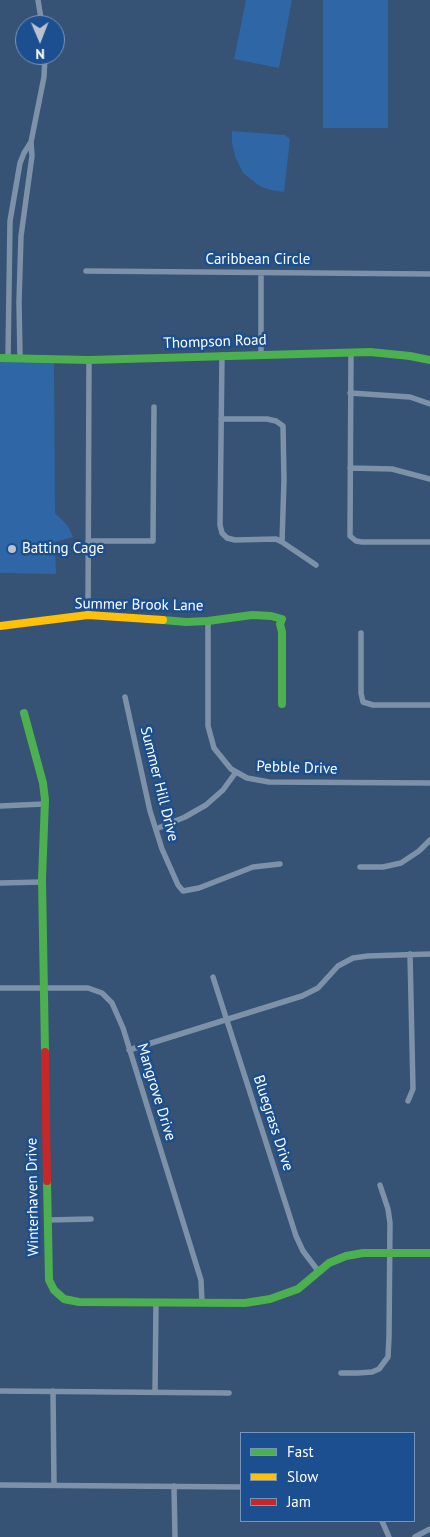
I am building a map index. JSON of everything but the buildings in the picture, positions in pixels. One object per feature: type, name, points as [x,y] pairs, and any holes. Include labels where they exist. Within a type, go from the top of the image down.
[{"type":"street","points":[[38,0],[40,15]]},
{"type":"street","points":[[20,358],[21,236],[32,156],[31,142],[44,77],[45,65]]},
{"type":"street","points":[[4,358],[10,221],[20,163],[24,152],[31,142]]},
{"type":"street","name":"Caribbean Circle","points":[[86,271],[430,274]]},
{"type":"street","points":[[261,273],[261,354]]},
{"type":"street","points":[[351,352],[350,536],[362,542],[430,542]]},
{"type":"street","name":"Thompson Road","points":[[4,358],[89,360],[351,352],[392,353],[430,360]]},
{"type":"street","points":[[222,356],[220,525],[222,533],[227,538],[235,540],[276,540],[282,542],[316,565]]},
{"type":"street","points":[[88,615],[89,360]]},
{"type":"street","points":[[350,394],[410,397],[430,404]]},
{"type":"street","points":[[88,541],[153,541],[154,407]]},
{"type":"street","points":[[221,419],[268,419],[276,421],[283,426],[282,542]]},
{"type":"street","points":[[350,468],[392,469],[430,478]]},
{"type":"street","name":"Summer Brook Lane","points":[[0,626],[88,615],[177,622],[208,621],[252,615],[282,619],[280,624],[282,632],[282,704]]},
{"type":"street","name":"Pebble Drive","points":[[208,621],[208,726],[218,754],[236,772],[255,780],[269,782],[430,783]]},
{"type":"street","points":[[361,633],[361,693],[363,702],[373,705],[430,705]]},
{"type":"street","name":"Summer Hill Drive","points":[[125,697],[156,829],[178,885],[183,890],[206,886],[253,866],[280,864]]},
{"type":"street","name":"Winterhaven Drive","points":[[24,713],[42,783],[45,814],[42,882],[48,1271],[52,1286],[60,1296],[79,1302],[245,1304],[270,1299],[298,1289],[329,1264],[346,1256],[358,1254],[430,1253]]},
{"type":"street","points":[[156,829],[185,817],[206,805],[223,790],[236,772]]},
{"type":"street","points":[[0,806],[44,804]]},
{"type":"street","points":[[360,867],[383,867],[401,863],[420,851],[430,840]]},
{"type":"street","points":[[0,883],[42,882]]},
{"type":"street","points":[[408,1101],[413,1092],[414,1081],[410,954]]},
{"type":"street","points":[[129,1050],[308,994],[318,988],[342,963],[353,958],[430,954]]},
{"type":"street","name":"Bluegrass Drive","points":[[213,977],[296,1236],[303,1251],[320,1272]]},
{"type":"street","name":"Mangrove Drive","points":[[0,988],[88,988],[102,993],[109,999],[116,1010],[201,1280],[202,1303]]},
{"type":"street","points":[[341,1373],[372,1372],[379,1368],[388,1357],[390,1253],[388,1210],[380,1185]]},
{"type":"street","points":[[48,1220],[91,1219]]},
{"type":"street","points":[[155,1392],[156,1303]]},
{"type":"street","points":[[0,1391],[230,1393]]},
{"type":"street","points":[[52,1391],[54,1484]]},
{"type":"street","points":[[0,1485],[240,1486]]},
{"type":"street","points":[[174,1486],[175,1537]]},
{"type":"street","points":[[382,1522],[389,1537]]},
{"type":"street","points":[[415,1537],[430,1529]]},
{"type":"shaded area","points":[[246,0],[292,0],[279,68],[234,59]]},
{"type":"shaded area","points":[[323,0],[388,0],[388,128],[323,128]]},
{"type":"shaded area","points":[[232,131],[285,135],[290,139],[284,192],[261,187],[243,173],[235,156]]},
{"type":"shaded area","points":[[0,361],[54,362],[55,513],[68,526],[73,537],[55,542],[56,574],[0,573]]},
{"type":"traffic: fast","points":[[0,358],[89,360],[370,352],[430,360]]},
{"type":"traffic: fast","points":[[163,620],[208,621],[252,615],[271,616],[282,619],[280,624],[282,632],[282,704]]},
{"type":"traffic: fast","points":[[24,713],[43,783],[45,800],[42,879],[45,1052]]},
{"type":"traffic: fast","points":[[47,1181],[49,1280],[54,1290],[64,1299],[79,1302],[245,1303],[270,1299],[298,1289],[329,1263],[346,1256],[363,1253],[430,1253]]},
{"type":"traffic: slow","points":[[0,626],[88,615],[163,620]]},
{"type":"traffic: jam","points":[[45,1052],[47,1181]]},
{"type":"place","name":"Batting Cage","points":[[12,549]]}]
